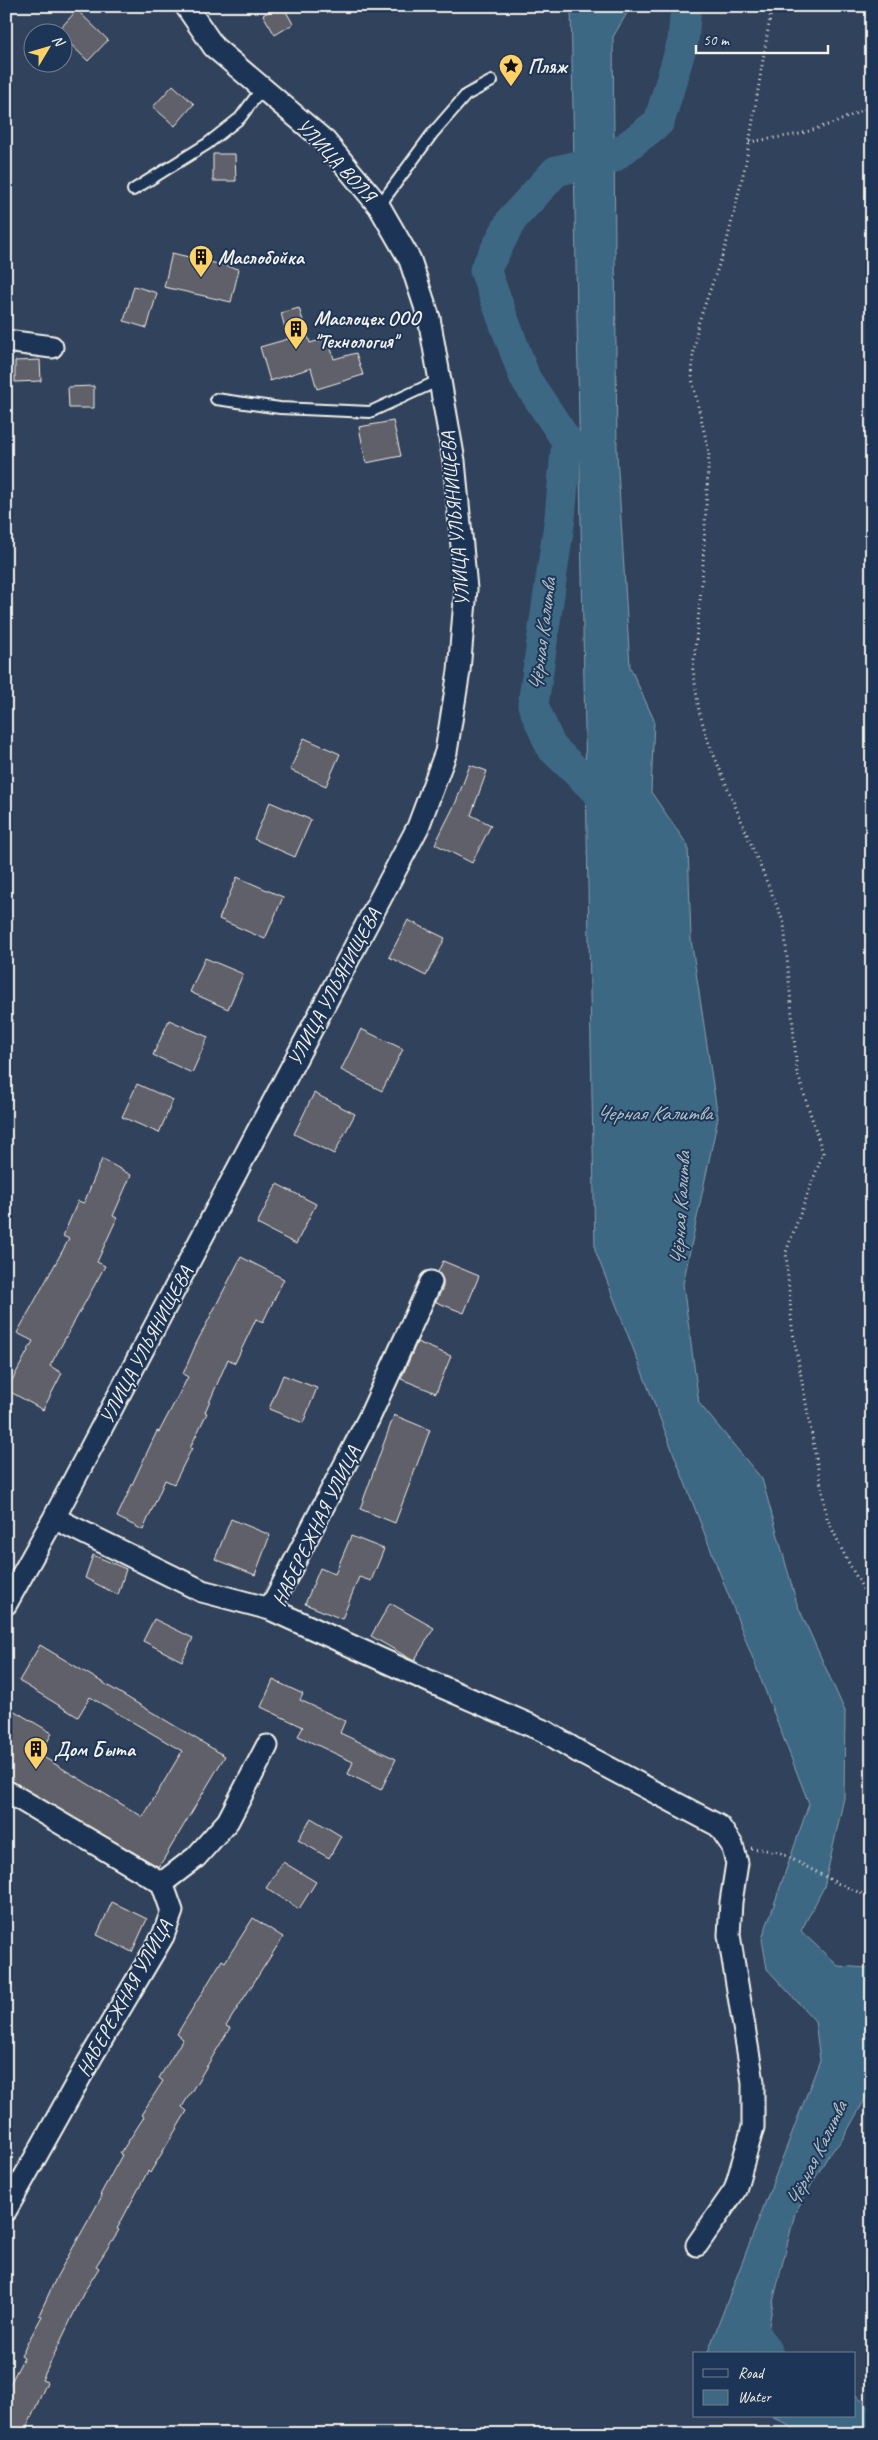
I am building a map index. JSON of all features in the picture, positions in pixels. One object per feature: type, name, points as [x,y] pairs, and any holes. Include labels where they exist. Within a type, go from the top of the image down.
[{"type":"street","name":"УЛИЦА ВОЛЯ","points":[[186,6],[214,47],[324,141],[379,206],[410,260],[429,318]]},
{"type":"street","name":"УЛИЦА УЛЬЯНИЩЕВА","points":[[6,1604],[54,1518],[418,827],[446,752],[460,672],[466,589],[454,461],[429,318]]},
{"type":"street","points":[[6,341],[52,348]]},
{"type":"street","name":"НАБЕРЕЖНАЯ УЛИЦА","points":[[431,1282],[369,1418],[270,1609],[546,1732],[579,1752],[719,1826],[732,1845]]},
{"type":"street","points":[[54,1518],[202,1591],[270,1609]]},
{"type":"street","points":[[6,1791],[162,1883],[196,1857],[228,1821],[267,1746]]},
{"type":"street","points":[[697,2245],[735,2190],[753,2127],[753,2082],[729,1935],[731,1902],[737,1863],[732,1845]]},
{"type":"street","name":"НАБЕРЕЖНАЯ УЛИЦА","points":[[6,2210],[93,2054],[163,1936],[172,1911],[162,1883]]},
{"type":"lane","points":[[379,206],[432,134],[466,95],[492,81]]},
{"type":"lane","points":[[133,190],[213,139],[240,118],[263,87]]},
{"type":"lane","points":[[216,399],[280,408],[370,412],[440,380]]},
{"type":"path","points":[[772,6],[749,142],[726,245],[698,324],[693,357],[692,379],[709,453],[702,581],[694,669],[699,711],[708,741],[784,923],[797,1072],[823,1153],[786,1252],[792,1327],[827,1518],[844,1556],[869,1600],[872,1610]]},
{"type":"path","points":[[749,142],[800,134],[838,122],[872,106]]},
{"type":"path","points":[[732,1845],[779,1852],[837,1883],[872,1898]]},
{"type":"water","name":"Черная Калитва","points":[[571,6],[631,6],[613,37],[617,454],[630,667],[654,720],[651,792],[688,846],[691,939],[718,1118],[683,1284],[699,1403],[762,1479],[797,1604],[845,1711],[844,1798],[824,1887],[801,1931],[838,1966],[868,1968],[872,1964],[872,2087],[842,2140],[828,2156],[795,2213],[773,2302],[764,2352],[708,2352],[820,2060],[815,2021],[767,1969],[762,1939],[809,1804],[595,1250]]},
{"type":"water","points":[[856,2395],[868,2406],[870,2411],[872,2434],[802,2434],[775,2418],[856,2418]]},
{"type":"building","points":[[278,6],[283,6],[293,24],[275,35],[263,15]]},
{"type":"building","points":[[77,10],[108,40],[88,61],[72,46],[72,22],[66,22]]},
{"type":"building","points":[[173,85],[194,104],[175,126],[153,107]]},
{"type":"building","points":[[213,154],[235,154],[236,181],[213,181]]},
{"type":"building","name":"Маслобойка","points":[[172,253],[239,269],[231,302],[164,287]]},
{"type":"building","points":[[134,286],[157,293],[147,328],[124,321]]},
{"type":"building","name":"Маслоцех ООО \"Технология\"","points":[[299,308],[310,343],[328,338],[334,359],[356,353],[363,375],[317,389],[311,368],[270,381],[260,347],[288,339],[281,313]]},
{"type":"building","points":[[40,360],[41,381],[15,382],[15,361]]},
{"type":"building","points":[[94,386],[94,408],[69,408],[68,387]]},
{"type":"building","points":[[393,421],[401,456],[366,463],[359,427]]},
{"type":"building","points":[[304,738],[340,754],[326,786],[290,770]]},
{"type":"building","points":[[470,765],[487,771],[471,815],[491,825],[472,863],[435,844],[456,802]]},
{"type":"building","points":[[270,802],[311,820],[295,857],[254,839]]},
{"type":"building","points":[[237,877],[283,897],[265,939],[219,919]]},
{"type":"building","points":[[408,920],[445,938],[426,976],[389,957]]},
{"type":"building","points":[[205,958],[243,974],[228,1009],[190,992]]},
{"type":"building","points":[[169,1020],[208,1037],[192,1073],[153,1055]]},
{"type":"building","points":[[361,1029],[403,1049],[382,1091],[341,1070]]},
{"type":"building","points":[[137,1084],[173,1100],[159,1133],[122,1117]]},
{"type":"building","points":[[314,1093],[355,1114],[334,1154],[294,1134]]},
{"type":"building","points":[[102,1159],[131,1175],[113,1216],[117,1218],[97,1262],[105,1266],[50,1366],[62,1373],[43,1410],[7,1390],[33,1341],[17,1333],[69,1239],[63,1236],[78,1201],[84,1203]]},
{"type":"building","points":[[277,1184],[316,1204],[296,1244],[257,1224]]},
{"type":"building","points":[[241,1257],[284,1279],[263,1322],[256,1319],[235,1363],[228,1359],[205,1412],[207,1413],[190,1448],[192,1448],[174,1484],[165,1480],[143,1530],[117,1517],[157,1431],[159,1432],[188,1377],[183,1374],[196,1344]]},
{"type":"building","points":[[443,1261],[479,1276],[464,1313],[436,1302],[443,1287],[443,1280],[438,1272]]},
{"type":"building","points":[[417,1342],[451,1356],[436,1393],[401,1379]]},
{"type":"building","points":[[283,1375],[317,1388],[303,1423],[269,1409]]},
{"type":"building","points":[[394,1415],[430,1430],[395,1523],[360,1509]]},
{"type":"building","points":[[231,1519],[270,1535],[255,1575],[215,1559]]},
{"type":"building","points":[[351,1536],[384,1549],[371,1581],[359,1577],[342,1619],[305,1604],[320,1568],[335,1574]]},
{"type":"building","points":[[93,1555],[126,1569],[118,1595],[85,1578]]},
{"type":"building","points":[[390,1603],[434,1628],[414,1661],[371,1636]]},
{"type":"building","points":[[154,1619],[193,1638],[182,1661],[143,1641]]},
{"type":"building","name":"Дом Быта","points":[[40,1645],[225,1756],[159,1867],[6,1779],[6,1706],[52,1733],[40,1755],[143,1817],[182,1751],[90,1697],[78,1717],[19,1681]]},
{"type":"building","points":[[273,1680],[303,1694],[300,1700],[345,1721],[340,1733],[396,1759],[381,1790],[348,1774],[353,1762],[298,1736],[303,1727],[261,1707]]},
{"type":"building","points":[[311,1818],[341,1836],[329,1858],[298,1840]]},
{"type":"building","points":[[283,1862],[316,1882],[299,1909],[266,1888]]},
{"type":"building","points":[[112,1902],[147,1919],[132,1952],[97,1935]]},
{"type":"building","points":[[253,1918],[283,1937],[226,2026],[230,2028],[182,2107],[187,2111],[150,2173],[148,2171],[117,2229],[119,2230],[96,2266],[99,2268],[84,2292],[42,2380],[47,2382],[24,2434],[6,2434],[6,2392],[24,2357],[21,2355],[42,2316],[39,2315],[57,2276],[102,2196],[100,2195],[122,2155],[120,2154],[144,2117],[141,2115],[163,2081],[159,2078],[183,2039],[177,2034],[222,1960],[225,1962]]},
{"type":"waterway","name":"Чёрная Калитва","points":[[613,811],[611,805],[551,747],[533,705],[560,517],[567,441],[525,378],[485,270],[512,219],[556,171],[612,158],[659,122],[683,41],[686,6]]},
{"type":"waterway","name":"Чёрная Калитва","points":[[747,2312],[746,2318],[767,2352]]},
{"type":"place","name":"Пляж","points":[[511,87]]},
{"type":"place","name":"Маслобойка","points":[[201,278]]},
{"type":"place","name":"Маслоцех ООО \"Технология\"","points":[[296,350]]},
{"type":"place","name":"Дом Быта","points":[[36,1770]]}]
